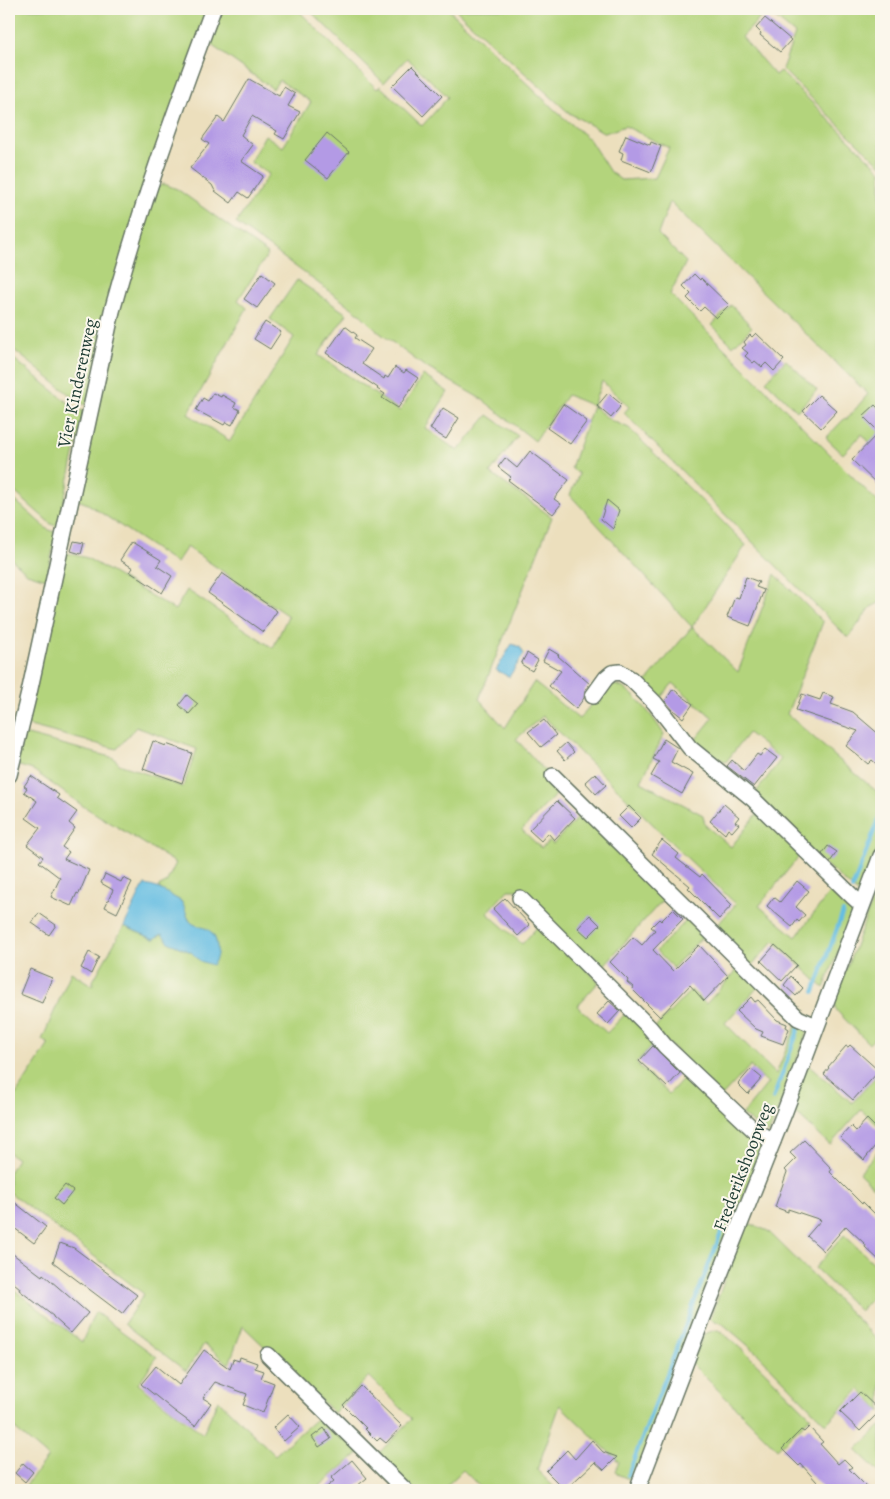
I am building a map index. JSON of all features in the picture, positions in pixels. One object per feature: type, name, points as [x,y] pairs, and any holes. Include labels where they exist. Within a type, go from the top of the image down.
[{"type":"street","name":"Vier Kinderenweg","points":[[9,774],[29,693],[89,410],[126,258],[153,176],[213,9]]},
{"type":"street","points":[[593,696],[612,673],[620,672],[631,679],[655,703],[690,748],[753,799],[862,905]]},
{"type":"street","points":[[553,776],[798,1018],[816,1026]]},
{"type":"street","name":"Frederikshoopweg","points":[[637,1490],[773,1141],[881,856]]},
{"type":"street","points":[[520,898],[672,1052],[754,1131],[773,1141]]},
{"type":"street","points":[[268,1354],[405,1490]]},
{"type":"green space","points":[[9,9],[206,9],[86,405],[80,403],[9,346]]},
{"type":"green space","points":[[219,9],[297,9],[377,89],[380,86],[422,126],[448,97],[407,58],[384,83],[308,9],[360,9],[369,17],[375,9],[448,9],[557,112],[589,139],[610,172],[621,180],[655,178],[669,148],[625,126],[605,133],[569,113],[455,9],[801,9],[806,14],[812,9],[881,9],[881,165],[782,69],[795,34],[767,11],[742,37],[775,75],[780,71],[881,171],[881,455],[862,434],[843,454],[826,438],[845,418],[847,419],[868,394],[670,202],[658,234],[686,262],[670,294],[881,505],[881,602],[871,607],[848,638],[624,413],[629,407],[602,381],[593,406],[567,395],[535,441],[483,400],[424,366],[376,330],[359,313],[236,223],[269,174],[250,162],[265,135],[283,147],[311,102],[279,80],[273,89],[207,42]]},
{"type":"green space","points":[[164,184],[177,189],[268,254],[238,300],[247,308],[188,414],[230,441],[294,337],[270,319],[297,280],[347,314],[318,355],[400,411],[423,375],[448,392],[425,428],[458,451],[488,415],[518,436],[490,473],[552,517],[479,699],[505,728],[534,682],[579,719],[607,685],[623,688],[640,702],[664,734],[641,782],[703,815],[705,825],[731,847],[757,814],[800,855],[759,906],[796,937],[833,888],[853,907],[853,913],[824,988],[774,941],[751,966],[713,930],[736,904],[543,716],[516,739],[561,789],[522,830],[541,848],[550,841],[553,844],[583,812],[666,896],[599,971],[517,890],[508,890],[487,913],[522,944],[541,923],[599,982],[577,1006],[607,1033],[627,1012],[656,1041],[636,1063],[669,1094],[688,1073],[763,1141],[764,1145],[635,1478],[631,1480],[617,1474],[615,1471],[619,1462],[560,1405],[537,1470],[557,1490],[478,1490],[480,1487],[463,1470],[442,1490],[410,1490],[376,1456],[412,1419],[369,1376],[334,1413],[243,1326],[229,1364],[204,1344],[186,1371],[124,1324],[144,1294],[9,1192],[9,1172],[17,1159],[9,1153],[9,1118],[11,1114],[9,1113],[9,1105],[49,1044],[42,1040],[71,972],[93,986],[93,981],[124,926],[154,939],[162,934],[170,943],[191,952],[200,961],[216,941],[210,931],[196,926],[190,921],[181,901],[158,887],[166,883],[176,863],[83,806],[33,770],[16,765],[24,734],[114,758],[119,764],[183,787],[197,749],[136,727],[117,749],[26,725],[63,552],[87,558],[175,610],[187,590],[273,648],[288,616],[187,547],[176,563],[88,504],[75,499],[126,275],[157,187]]},
{"type":"green space","points":[[731,305],[752,327],[733,346],[712,325]]},
{"type":"green space","points":[[9,355],[77,410],[84,411],[58,527],[51,524],[9,487]]},
{"type":"green space","points":[[786,360],[817,390],[797,411],[766,381]]},
{"type":"green space","points":[[593,406],[610,420],[629,428],[746,545],[692,627],[570,495],[579,474],[571,468]]},
{"type":"green space","points":[[9,495],[47,529],[57,533],[46,579],[27,573],[9,557]]},
{"type":"green space","points":[[775,574],[823,622],[787,714],[881,795],[881,840],[860,895],[751,799],[781,759],[748,733],[726,762],[692,744],[713,718],[673,683],[656,703],[641,688],[692,627],[738,672]]},
{"type":"green space","points":[[881,878],[881,1032],[869,1044],[836,1010],[834,1001]]},
{"type":"green space","points":[[690,917],[706,933],[673,968],[656,951]]},
{"type":"green space","points":[[738,969],[758,987],[725,1023],[776,1074],[798,1021],[808,1029],[769,1134],[742,1115],[768,1083],[750,1066],[722,1096],[654,1029],[691,990],[706,1004]]},
{"type":"green space","points":[[808,1064],[852,1103],[881,1071],[881,1128],[861,1110],[830,1145],[790,1110]]},
{"type":"green space","points":[[881,1147],[881,1194],[859,1173]]},
{"type":"green space","points":[[751,1224],[768,1231],[881,1343],[881,1412],[860,1389],[826,1424],[757,1353],[723,1324],[710,1319],[744,1228]]},
{"type":"green space","points":[[844,1235],[881,1270],[881,1288],[860,1311],[815,1268]]},
{"type":"green space","points":[[9,1286],[82,1342],[95,1312],[157,1357],[138,1384],[203,1434],[218,1400],[275,1455],[323,1413],[361,1451],[317,1490],[22,1490],[48,1457],[9,1424]]},
{"type":"green space","points":[[715,1330],[723,1333],[747,1354],[811,1417],[777,1449],[691,1363],[704,1334]]},
{"type":"green space","points":[[881,1425],[881,1474],[856,1450]]},
{"type":"water","points":[[512,644],[520,647],[524,654],[509,677],[496,670]]},
{"type":"water","points":[[144,885],[159,889],[181,901],[189,920],[195,925],[211,932],[217,946],[217,957],[212,965],[200,961],[191,952],[170,943],[162,934],[154,939],[124,926]]},
{"type":"building","points":[[765,18],[791,40],[780,52],[760,35],[761,33],[756,28]]},
{"type":"building","points":[[412,66],[442,96],[423,116],[392,86]]},
{"type":"building","points":[[249,79],[279,96],[284,87],[295,94],[288,106],[300,112],[284,139],[275,134],[277,131],[252,116],[241,135],[253,145],[241,161],[263,176],[248,198],[239,192],[231,203],[190,168],[209,144],[202,139],[218,117],[224,122]]},
{"type":"building","points":[[327,133],[349,152],[328,178],[305,160]]},
{"type":"building","points":[[626,135],[650,145],[651,142],[661,146],[651,172],[621,160],[623,153],[619,151]]},
{"type":"building","points":[[262,273],[275,283],[257,308],[244,299]]},
{"type":"building","points":[[694,274],[700,280],[701,278],[729,305],[716,318],[704,307],[700,311],[687,298],[691,294],[683,286]]},
{"type":"building","points":[[265,322],[281,332],[270,349],[254,339]]},
{"type":"building","points":[[345,326],[357,335],[355,338],[372,349],[362,364],[384,379],[385,376],[388,378],[395,367],[404,373],[406,370],[418,378],[398,408],[382,398],[385,394],[378,388],[326,353]]},
{"type":"building","points":[[756,333],[784,360],[774,371],[766,363],[762,367],[755,361],[753,363],[745,356],[748,353],[742,348],[746,345],[744,342],[750,335],[752,337]]},
{"type":"building","points":[[213,393],[221,397],[222,395],[236,403],[234,407],[240,410],[232,425],[226,422],[224,425],[196,410],[203,398],[208,401]]},
{"type":"building","points":[[608,393],[621,404],[611,418],[597,406]]},
{"type":"building","points":[[819,395],[837,411],[821,428],[803,411]]},
{"type":"building","points":[[563,404],[587,421],[570,444],[547,428]]},
{"type":"building","points":[[875,405],[881,411],[881,488],[852,460],[879,432],[863,416]]},
{"type":"building","points":[[443,408],[459,418],[446,439],[430,429]]},
{"type":"building","points":[[530,451],[569,480],[554,499],[561,504],[553,514],[508,480],[511,477],[498,467],[505,458],[517,468]]},
{"type":"building","points":[[607,500],[619,510],[613,529],[601,519]]},
{"type":"building","points":[[74,541],[84,543],[81,554],[71,551]]},
{"type":"building","points":[[132,542],[161,560],[157,566],[172,576],[162,593],[130,572],[133,568],[120,560]]},
{"type":"building","points":[[222,573],[277,611],[263,632],[208,593]]},
{"type":"building","points":[[746,577],[759,582],[756,587],[764,590],[750,626],[727,617],[735,597],[739,598]]},
{"type":"building","points":[[549,649],[559,655],[590,684],[585,690],[584,698],[576,709],[549,686],[561,671],[543,661]]},
{"type":"building","points":[[527,653],[538,660],[532,671],[521,664]]},
{"type":"building","points":[[673,689],[693,704],[683,718],[665,701]]},
{"type":"building","points":[[823,693],[834,697],[831,704],[853,712],[881,736],[881,768],[872,760],[868,764],[846,746],[858,731],[796,710],[802,694],[820,700]]},
{"type":"building","points":[[187,695],[198,704],[189,714],[179,705]]},
{"type":"building","points":[[544,720],[556,735],[541,747],[528,732]]},
{"type":"building","points":[[664,739],[678,748],[671,762],[693,774],[682,794],[651,776],[659,762],[653,759]]},
{"type":"building","points":[[153,741],[192,753],[182,783],[143,769]]},
{"type":"building","points":[[566,743],[574,752],[565,760],[557,751]]},
{"type":"building","points":[[765,749],[777,758],[754,787],[727,766],[732,760],[744,771],[757,754],[760,756]]},
{"type":"building","points":[[595,773],[606,785],[596,794],[585,782]]},
{"type":"building","points":[[31,776],[59,795],[57,798],[77,812],[69,823],[75,828],[62,847],[69,852],[64,859],[89,870],[79,894],[77,893],[71,906],[51,897],[60,878],[39,862],[43,857],[27,845],[40,828],[26,818],[37,801],[24,792],[27,788],[24,786]]},
{"type":"building","points":[[557,801],[575,818],[554,840],[548,833],[541,841],[529,830]]},
{"type":"building","points":[[724,804],[739,817],[735,822],[739,824],[732,832],[728,829],[725,834],[710,821]]},
{"type":"building","points":[[629,806],[641,818],[631,828],[619,816]]},
{"type":"building","points":[[662,840],[679,854],[676,858],[700,877],[702,874],[732,905],[719,919],[688,888],[690,886],[652,854]]},
{"type":"building","points":[[828,846],[837,852],[830,862],[822,854]]},
{"type":"building","points":[[105,874],[121,882],[123,878],[132,882],[117,913],[105,907],[113,890],[101,883]]},
{"type":"building","points":[[797,881],[809,891],[796,907],[805,915],[799,922],[797,920],[792,927],[767,906],[774,897],[780,902]]},
{"type":"building","points":[[505,898],[530,925],[518,936],[493,909]]},
{"type":"building","points":[[673,909],[683,919],[653,950],[673,971],[699,945],[728,976],[704,1001],[690,985],[660,1017],[632,989],[633,987],[627,982],[628,980],[610,962],[633,937],[642,945],[655,930],[651,927],[659,919],[661,921]]},
{"type":"building","points":[[39,913],[56,925],[49,935],[32,923]]},
{"type":"building","points":[[590,915],[600,925],[588,937],[578,928]]},
{"type":"building","points":[[775,945],[797,965],[782,981],[761,961]]},
{"type":"building","points":[[89,952],[99,957],[91,974],[81,968]]},
{"type":"building","points":[[30,969],[52,978],[42,1003],[20,994]]},
{"type":"building","points":[[791,976],[803,988],[796,996],[784,985]]},
{"type":"building","points":[[751,997],[755,1002],[758,1000],[777,1020],[787,1024],[786,1027],[789,1029],[783,1044],[761,1036],[763,1032],[756,1029],[737,1011]]},
{"type":"building","points":[[609,1001],[620,1011],[608,1024],[597,1014]]},
{"type":"building","points":[[850,1045],[879,1071],[853,1100],[824,1074],[846,1046]]},
{"type":"building","points":[[653,1046],[680,1073],[667,1087],[639,1061]]},
{"type":"building","points":[[751,1069],[762,1078],[748,1094],[738,1084]]},
{"type":"building","points":[[867,1119],[881,1133],[881,1151],[875,1146],[864,1160],[840,1138],[851,1126],[856,1131]]},
{"type":"building","points":[[804,1140],[832,1169],[830,1172],[881,1220],[881,1262],[846,1226],[824,1251],[807,1236],[821,1220],[788,1209],[788,1212],[775,1207],[787,1172],[785,1170],[796,1159],[790,1153]]},
{"type":"building","points":[[65,1185],[73,1191],[62,1205],[54,1198]]},
{"type":"building","points":[[9,1198],[46,1227],[34,1243],[9,1224]]},
{"type":"building","points":[[60,1243],[74,1248],[137,1295],[122,1314],[53,1262]]},
{"type":"building","points":[[9,1251],[42,1276],[43,1274],[88,1313],[71,1333],[53,1316],[19,1290],[20,1288],[9,1279]]},
{"type":"building","points":[[204,1350],[230,1369],[233,1359],[239,1361],[240,1357],[257,1363],[255,1368],[264,1371],[261,1378],[274,1383],[263,1413],[243,1405],[247,1394],[215,1382],[203,1398],[211,1403],[195,1426],[141,1384],[156,1366],[179,1385]]},
{"type":"building","points":[[361,1386],[402,1426],[386,1443],[380,1438],[377,1441],[343,1405]]},
{"type":"building","points":[[860,1392],[880,1411],[860,1431],[840,1412]]},
{"type":"building","points":[[288,1414],[300,1427],[284,1441],[273,1428]]},
{"type":"building","points":[[809,1427],[823,1442],[820,1444],[838,1464],[844,1459],[852,1467],[849,1469],[870,1490],[824,1490],[801,1464],[799,1466],[782,1449],[801,1430],[804,1432]]},
{"type":"building","points":[[324,1428],[331,1439],[319,1447],[312,1437]]},
{"type":"building","points":[[592,1440],[603,1452],[617,1457],[604,1470],[595,1462],[565,1490],[546,1471],[567,1450],[575,1459]]},
{"type":"building","points":[[352,1460],[367,1478],[352,1490],[323,1490],[334,1481],[331,1478]]},
{"type":"building","points":[[23,1463],[33,1472],[25,1482],[15,1473]]},
{"type":"waterway","points":[[852,889],[881,813]]},
{"type":"waterway","points":[[814,992],[843,912]]},
{"type":"waterway","points":[[773,1099],[799,1028]]},
{"type":"waterway","points":[[761,1129],[767,1112]]},
{"type":"waterway","points":[[628,1475],[752,1152]]}]
